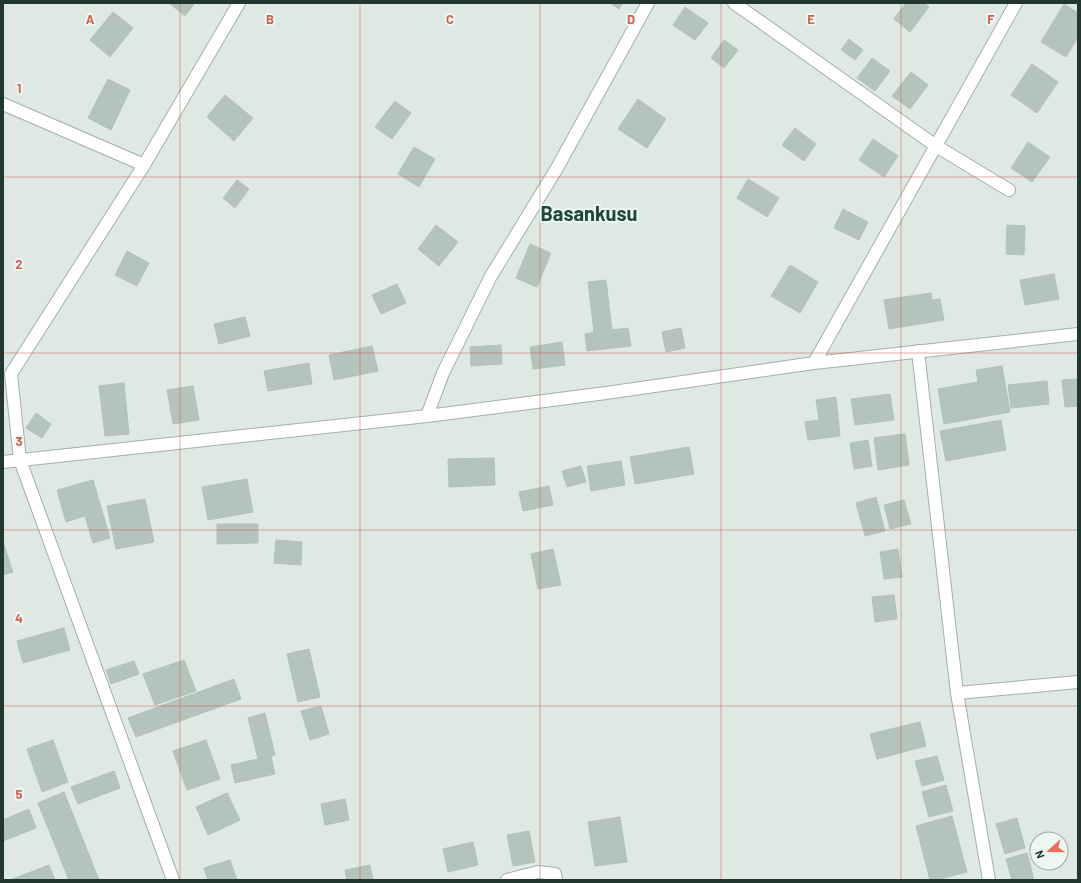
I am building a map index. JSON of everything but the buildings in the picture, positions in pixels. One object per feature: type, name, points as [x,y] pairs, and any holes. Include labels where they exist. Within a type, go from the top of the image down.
[{"type":"street","points":[[173,880],[20,460],[11,374],[144,165],[239,3]]},
{"type":"street","points":[[427,416],[443,373],[491,276],[557,168],[648,3]]},
{"type":"street","points":[[734,3],[936,146],[1009,190]]},
{"type":"street","points":[[814,363],[1016,3]]},
{"type":"street","points":[[3,104],[144,165]]},
{"type":"street","points":[[3,462],[427,416],[606,393],[814,363],[1078,334]]},
{"type":"street","points":[[918,351],[957,694],[989,880]]},
{"type":"street","points":[[957,694],[1078,682]]},
{"type":"street","points":[[507,880],[538,872],[555,874],[556,880]]},
{"type":"district","name":"Basankusu","points":[[589,213]]}]
